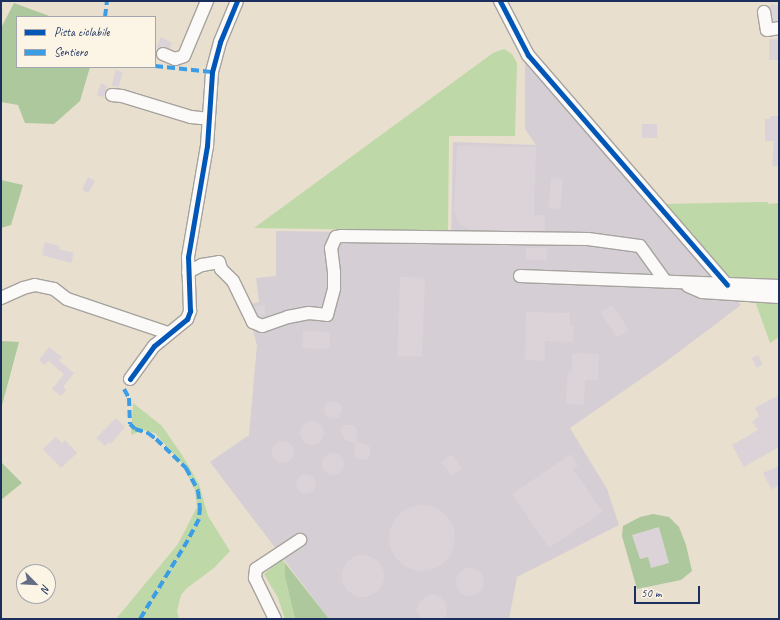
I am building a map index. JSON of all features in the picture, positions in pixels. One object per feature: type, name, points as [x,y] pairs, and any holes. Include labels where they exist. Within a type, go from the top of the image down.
[{"type":"street","points":[[163,54],[175,60],[184,56],[207,1]]},
{"type":"street","points":[[130,379],[154,346],[187,319],[190,311],[188,272],[189,249],[207,146],[212,72],[220,42],[237,1]]},
{"type":"street","points":[[500,1],[528,55],[727,285]]},
{"type":"street","points":[[764,12],[767,30],[779,28]]},
{"type":"street","points":[[112,95],[122,96],[191,117],[209,119]]},
{"type":"street","points":[[188,272],[202,266],[219,262],[221,268],[233,281],[253,322],[262,326],[288,317],[309,313],[327,315],[334,288],[331,248],[336,237],[341,236],[588,239],[640,246],[666,282]]},
{"type":"street","points":[[520,276],[727,285],[734,283],[779,286]]},
{"type":"street","points":[[679,282],[702,292],[779,297]]},
{"type":"street","points":[[1,298],[23,288],[35,285],[54,290],[68,299],[168,333]]},
{"type":"street","points":[[275,619],[255,578],[256,569],[300,540]]},
{"type":"shaded area","points":[[525,59],[741,305],[664,363],[570,428],[607,489],[619,525],[517,577],[509,619],[329,619],[210,462],[249,435],[257,345],[252,327],[243,306],[259,302],[256,278],[276,276],[276,231],[341,232],[340,240],[451,244],[453,142],[536,145],[525,129]]},
{"type":"green space","points":[[14,3],[49,16],[16,16],[16,68],[90,68],[80,101],[54,124],[25,123],[18,105],[1,102],[1,28]]},
{"type":"green space","points":[[504,49],[512,54],[517,63],[515,136],[449,136],[448,231],[254,228],[493,53]]},
{"type":"green space","points":[[1,180],[23,185],[11,225],[1,228]]},
{"type":"green space","points":[[768,202],[768,204],[779,203],[779,280],[721,276],[665,204]]},
{"type":"green space","points":[[755,301],[779,304],[779,337],[770,343]]},
{"type":"green space","points":[[1,341],[19,342],[1,409]]},
{"type":"green space","points":[[133,403],[162,426],[182,455],[199,484],[208,516],[230,551],[214,568],[187,588],[181,595],[177,611],[179,619],[116,619],[178,544],[197,507],[195,490],[182,464],[155,433],[143,430],[131,435]]},
{"type":"green space","points":[[1,462],[22,483],[1,500]]},
{"type":"green space","points":[[653,514],[669,517],[679,527],[686,545],[692,571],[681,580],[637,589],[622,536],[623,526],[640,517]]},
{"type":"green space","points":[[282,559],[285,563],[285,577],[295,619],[285,619],[278,598],[264,574]]},
{"type":"green space","points":[[285,563],[329,619],[295,619],[285,577]]},
{"type":"building","points":[[772,4],[777,5],[779,9],[779,21],[773,21],[769,7]]},
{"type":"building","points":[[161,37],[172,43],[170,49],[162,47],[156,48]]},
{"type":"building","points":[[769,39],[779,39],[779,60],[769,60]]},
{"type":"building","points":[[116,70],[123,72],[118,87],[112,85]]},
{"type":"building","points":[[101,83],[107,86],[104,97],[97,95]]},
{"type":"building","points":[[770,116],[779,116],[779,141],[765,141],[765,119],[770,119]]},
{"type":"building","points":[[642,124],[657,124],[657,138],[642,138]]},
{"type":"building","points":[[774,141],[779,141],[779,167],[772,166]]},
{"type":"building","points":[[457,146],[536,147],[534,215],[545,215],[545,231],[471,230],[460,225],[454,211]]},
{"type":"building","points":[[88,177],[95,181],[88,193],[82,190]]},
{"type":"building","points":[[551,178],[563,179],[560,209],[548,208]]},
{"type":"building","points":[[45,242],[60,246],[59,249],[74,253],[71,263],[42,255]]},
{"type":"building","points":[[526,248],[547,248],[547,260],[526,260]]},
{"type":"building","points":[[400,277],[425,278],[422,357],[397,356]]},
{"type":"building","points":[[264,305],[266,314],[258,316],[254,307]]},
{"type":"building","points":[[612,305],[629,330],[617,338],[600,313]]},
{"type":"building","points":[[526,312],[570,313],[570,325],[574,325],[573,342],[545,341],[545,361],[525,360]]},
{"type":"building","points":[[303,331],[330,332],[329,349],[302,348]]},
{"type":"building","points":[[49,347],[62,357],[59,361],[74,373],[63,387],[66,390],[61,396],[52,389],[64,374],[48,361],[45,365],[39,360]]},
{"type":"building","points":[[572,353],[599,354],[598,380],[585,380],[584,405],[566,404],[567,379],[569,372],[572,372]]},
{"type":"building","points":[[758,355],[763,365],[757,368],[752,358]]},
{"type":"building","points":[[779,395],[779,447],[744,467],[732,445],[758,430],[752,422],[759,416],[755,408]]},
{"type":"building","points":[[333,401],[339,404],[342,410],[339,416],[333,419],[327,416],[324,410],[327,404]]},
{"type":"building","points":[[116,418],[125,427],[111,444],[109,442],[105,446],[96,438]]},
{"type":"building","points":[[312,421],[317,422],[323,428],[323,438],[317,444],[312,445],[307,444],[301,438],[300,433],[301,428],[307,422]]},
{"type":"building","points":[[353,425],[357,430],[357,442],[370,447],[370,455],[367,459],[361,460],[356,458],[354,452],[355,443],[346,441],[341,432],[343,426]]},
{"type":"building","points":[[56,437],[62,443],[65,440],[77,453],[61,468],[43,449]]},
{"type":"building","points":[[279,441],[287,441],[294,448],[294,456],[287,463],[279,463],[272,456],[272,448]]},
{"type":"building","points":[[333,453],[337,454],[343,460],[343,468],[337,474],[333,475],[329,474],[323,468],[322,464],[323,460],[329,454]]},
{"type":"building","points":[[451,454],[462,468],[452,476],[441,462]]},
{"type":"building","points":[[571,454],[578,465],[573,469],[603,512],[549,548],[512,494]]},
{"type":"building","points":[[779,466],[779,486],[771,489],[763,473]]},
{"type":"building","points":[[306,474],[313,477],[316,484],[313,491],[306,494],[299,491],[296,484],[299,477]]},
{"type":"building","points":[[422,505],[435,507],[450,520],[453,525],[455,538],[453,551],[440,566],[435,569],[422,571],[409,569],[394,556],[391,551],[389,538],[391,525],[404,510],[409,507]]},
{"type":"building","points":[[659,527],[669,563],[651,568],[648,557],[640,559],[632,535]]},
{"type":"building","points":[[359,555],[367,555],[375,558],[381,564],[384,576],[381,588],[375,594],[367,597],[359,597],[351,594],[345,588],[342,580],[342,572],[345,564],[351,558]]},
{"type":"building","points":[[470,568],[480,572],[484,582],[480,592],[470,596],[460,592],[456,582],[460,572]]},
{"type":"building","points":[[434,594],[439,596],[446,603],[447,613],[444,619],[421,619],[417,610],[420,601],[428,595]]},
{"type":"marked path","points":[[105,16],[107,1]]},
{"type":"marked path","points":[[156,66],[212,72]]},
{"type":"marked path","points":[[124,389],[129,398],[130,424],[135,429],[148,433],[156,439],[186,468],[198,491],[200,507],[199,519],[188,540],[140,619]]},
{"type":"cycle path","points":[[130,379],[154,346],[187,319],[190,311],[188,257],[207,146],[212,72],[220,42],[237,1]]},
{"type":"cycle path","points":[[500,1],[528,55],[727,285]]}]
